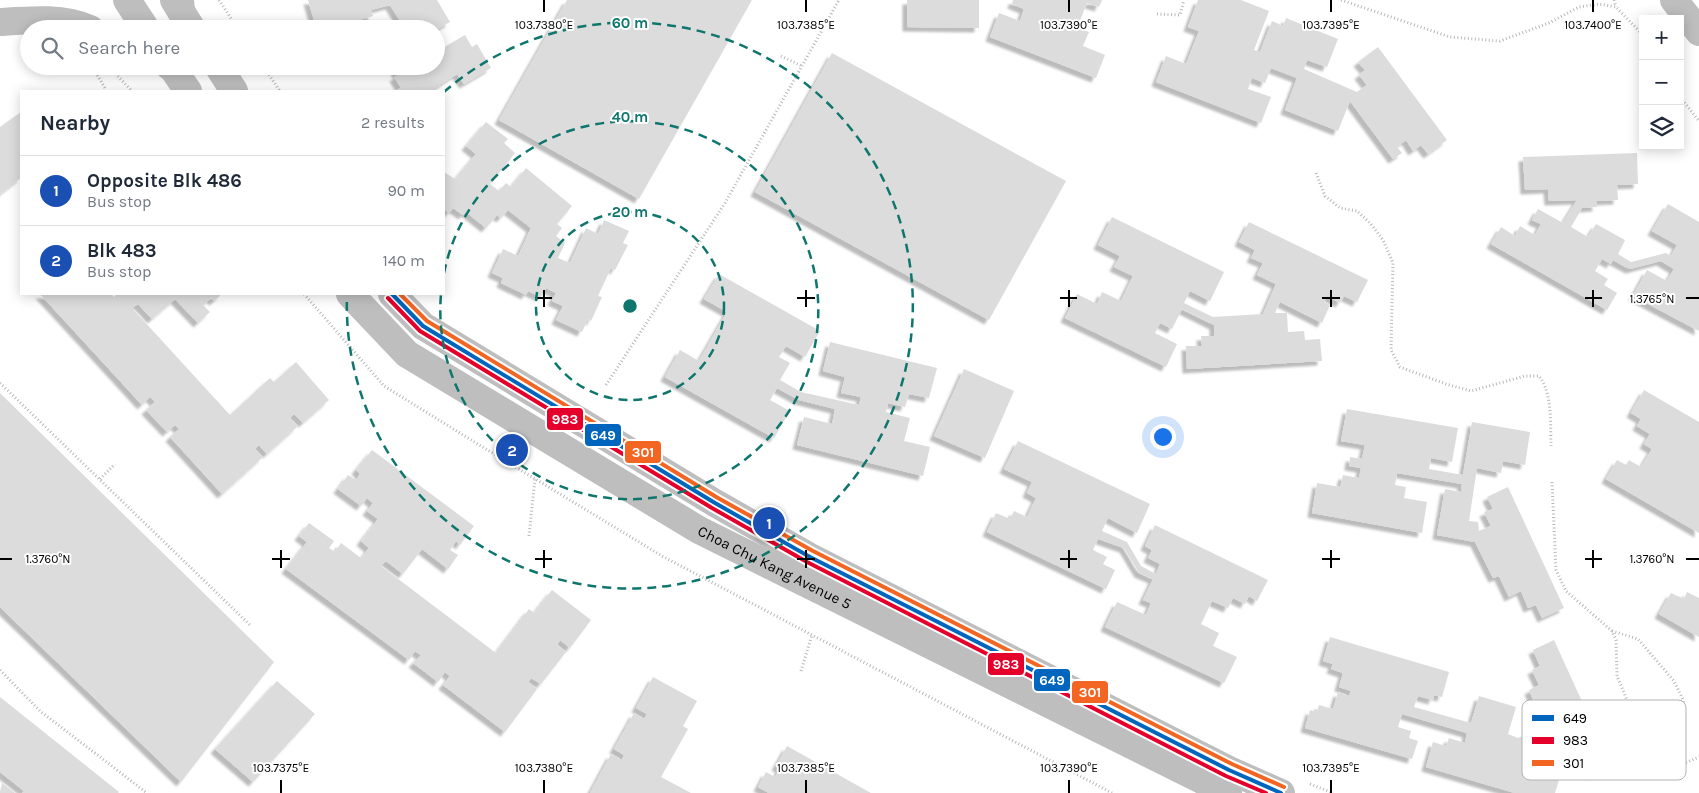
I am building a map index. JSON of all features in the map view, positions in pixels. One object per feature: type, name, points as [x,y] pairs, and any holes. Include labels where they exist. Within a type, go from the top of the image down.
[{"type":"street","points":[[0,12],[21,0]]},
{"type":"street","points":[[127,0],[140,20]]},
{"type":"street","points":[[1674,0],[1699,32]]},
{"type":"street","points":[[0,22],[20,21]]},
{"type":"street","points":[[176,75],[187,90]]},
{"type":"street","points":[[224,75],[233,90]]},
{"type":"street","name":"Choa Chu Kang Avenue 5","points":[[351,295],[406,354],[700,530],[1228,793]]},
{"type":"street","name":"Choa Chu Kang Avenue 5","points":[[393,295],[423,326],[715,503],[810,557],[1229,770],[1281,793]]},
{"type":"path","points":[[219,0],[232,20]]},
{"type":"path","points":[[606,385],[725,203],[839,0]]},
{"type":"path","points":[[1157,14],[1180,14],[1184,0]]},
{"type":"path","points":[[1341,0],[1450,37],[1500,41],[1549,23],[1579,7],[1599,4],[1616,7]]},
{"type":"path","points":[[1614,0],[1616,7],[1639,31]]},
{"type":"path","points":[[781,56],[802,66]]},
{"type":"path","points":[[97,75],[105,88]]},
{"type":"path","points":[[117,75],[131,90]]},
{"type":"path","points":[[269,75],[279,90]]},
{"type":"path","points":[[1684,102],[1699,121]]},
{"type":"path","points":[[1316,173],[1325,196],[1340,208],[1357,211],[1371,224],[1384,240],[1394,263],[1391,350],[1400,367],[1471,391],[1525,376],[1539,376],[1545,384],[1549,404],[1551,446]]},
{"type":"path","points":[[0,383],[251,626]]},
{"type":"path","points":[[100,479],[115,464]]},
{"type":"path","points":[[529,536],[535,478]]},
{"type":"path","points":[[1552,482],[1556,570],[1566,591],[1612,631],[1638,639],[1674,681],[1683,700]]},
{"type":"path","points":[[1612,631],[1616,640],[1617,676],[1627,700]]},
{"type":"path","points":[[801,671],[812,635]]},
{"type":"path","points":[[0,670],[40,711],[147,793]]},
{"type":"path","points":[[1686,762],[1699,757]]},
{"type":"building","points":[[308,0],[437,0],[450,22],[445,25],[445,20],[399,20],[390,5],[371,10],[373,16],[359,20],[314,20]]},
{"type":"building","points":[[567,0],[752,0],[639,199],[499,120]]},
{"type":"building","points":[[907,0],[979,0],[979,28],[907,27]]},
{"type":"building","points":[[1013,0],[1102,0],[1099,7],[1087,3],[1077,28],[1089,32],[1083,46],[1105,55],[1096,78],[990,37],[999,13],[1020,21],[1024,9],[1012,4]]},
{"type":"building","points":[[1198,0],[1241,0],[1269,11],[1254,50],[1260,52],[1272,21],[1283,26],[1286,18],[1338,39],[1327,67],[1307,60],[1304,69],[1357,92],[1367,85],[1359,75],[1365,70],[1358,62],[1378,47],[1447,140],[1428,154],[1421,145],[1413,151],[1406,140],[1397,147],[1402,153],[1393,159],[1350,101],[1338,131],[1285,110],[1297,78],[1271,68],[1265,83],[1252,78],[1248,89],[1271,97],[1261,123],[1156,82],[1166,56],[1186,64],[1199,31],[1188,27]]},
{"type":"building","points":[[465,35],[472,47],[477,44],[491,68],[464,84],[457,74],[432,90],[396,90],[401,88],[394,77],[398,75],[445,75],[445,47]]},
{"type":"building","points":[[832,53],[1066,181],[989,320],[755,192]]},
{"type":"building","points":[[20,113],[20,179],[0,194],[0,127]]},
{"type":"building","points":[[486,122],[508,139],[504,143],[515,153],[490,184],[499,191],[506,183],[511,187],[526,168],[572,206],[557,224],[562,228],[556,236],[565,243],[558,258],[570,263],[586,228],[598,234],[604,220],[629,231],[623,243],[628,245],[615,270],[611,268],[598,296],[602,297],[591,321],[588,319],[582,332],[556,320],[563,306],[552,301],[556,293],[546,288],[541,297],[528,291],[526,295],[501,283],[503,278],[492,273],[503,249],[518,256],[531,228],[508,210],[501,218],[497,215],[486,228],[466,212],[463,215],[453,208],[449,213],[445,210],[445,173],[455,179],[476,154],[466,146]]},
{"type":"building","points":[[1637,153],[1638,184],[1617,185],[1618,200],[1596,201],[1597,207],[1582,208],[1571,227],[1588,237],[1596,224],[1625,240],[1618,254],[1631,262],[1666,253],[1671,256],[1677,245],[1652,231],[1668,204],[1699,222],[1699,331],[1633,296],[1647,270],[1667,281],[1674,269],[1661,261],[1630,269],[1613,260],[1611,264],[1602,259],[1595,271],[1608,279],[1604,285],[1617,293],[1607,310],[1491,244],[1501,227],[1515,236],[1520,226],[1535,235],[1541,224],[1532,220],[1538,209],[1563,223],[1577,200],[1549,201],[1548,189],[1525,190],[1523,157]]},
{"type":"building","points":[[1112,217],[1224,272],[1210,301],[1190,291],[1184,303],[1213,317],[1263,314],[1276,284],[1257,275],[1263,263],[1251,258],[1255,250],[1239,242],[1249,222],[1368,280],[1357,302],[1344,296],[1340,303],[1327,296],[1324,302],[1330,305],[1322,323],[1280,302],[1275,313],[1287,313],[1288,332],[1304,331],[1305,340],[1320,339],[1322,361],[1187,369],[1186,346],[1202,346],[1201,336],[1214,336],[1214,325],[1182,309],[1172,329],[1160,323],[1155,333],[1177,344],[1166,367],[1065,318],[1077,294],[1097,304],[1102,292],[1121,301],[1133,276],[1114,267],[1120,256],[1098,245]]},
{"type":"building","points":[[719,274],[820,331],[805,357],[786,346],[779,357],[790,363],[780,380],[801,392],[859,405],[861,397],[841,393],[845,377],[823,371],[830,342],[937,368],[929,398],[909,394],[905,407],[888,403],[886,412],[910,418],[904,441],[930,447],[923,476],[797,445],[804,417],[832,424],[835,409],[799,400],[777,388],[770,400],[790,411],[774,438],[665,377],[680,350],[699,361],[727,312],[704,299]]},
{"type":"building","points":[[41,295],[112,295],[114,297],[116,295],[221,295],[214,301],[211,298],[203,305],[210,312],[198,323],[175,299],[152,319],[138,304],[132,308],[230,415],[270,378],[274,382],[296,362],[329,400],[303,423],[294,414],[290,418],[298,426],[267,454],[259,445],[255,449],[263,457],[222,494],[170,437],[179,429],[175,425],[167,432],[146,410],[155,402],[150,397],[142,405]]},
{"type":"building","points":[[964,369],[1014,391],[985,458],[934,436]]},
{"type":"building","points":[[1644,390],[1699,422],[1699,533],[1606,479],[1617,460],[1626,465],[1629,460],[1641,467],[1652,449],[1644,444],[1650,434],[1637,426],[1641,419],[1631,413]]},
{"type":"building","points":[[0,393],[274,662],[181,782],[0,607]]},
{"type":"building","points":[[1347,409],[1458,428],[1452,462],[1431,458],[1429,469],[1463,475],[1472,422],[1530,432],[1525,465],[1503,461],[1501,473],[1477,468],[1469,521],[1478,522],[1479,531],[1491,526],[1484,512],[1493,509],[1487,497],[1508,487],[1564,608],[1542,618],[1536,605],[1528,608],[1521,591],[1509,597],[1499,576],[1493,578],[1475,542],[1437,535],[1445,489],[1461,492],[1462,484],[1397,473],[1395,485],[1406,487],[1404,498],[1427,502],[1422,533],[1312,513],[1317,483],[1340,487],[1343,475],[1359,478],[1361,468],[1349,466],[1350,457],[1362,459],[1365,445],[1341,441]]},
{"type":"building","points":[[1018,441],[1150,504],[1137,533],[1108,518],[1102,531],[1127,542],[1141,566],[1156,574],[1160,564],[1148,558],[1152,550],[1145,546],[1155,525],[1268,580],[1257,601],[1249,596],[1245,604],[1233,598],[1228,608],[1212,601],[1201,624],[1219,633],[1213,646],[1237,657],[1224,683],[1105,627],[1117,602],[1146,615],[1151,603],[1143,600],[1153,579],[1139,573],[1124,548],[1098,539],[1093,550],[1107,557],[1103,564],[1115,570],[1106,589],[987,532],[996,513],[1010,519],[1014,511],[1027,517],[1036,498],[1027,493],[1032,482],[1004,469]]},
{"type":"building","points":[[372,450],[474,526],[460,545],[456,541],[450,550],[458,555],[448,569],[422,549],[403,574],[386,561],[381,566],[496,653],[529,609],[534,613],[552,590],[591,620],[570,648],[560,640],[557,645],[566,652],[541,684],[531,678],[528,682],[537,689],[505,732],[443,685],[450,676],[445,672],[438,682],[413,663],[421,655],[415,651],[409,660],[286,569],[307,542],[299,536],[309,523],[334,541],[329,548],[335,552],[341,543],[361,558],[369,548],[361,541],[378,519],[367,511],[373,503],[367,498],[361,506],[338,489],[348,475],[356,480],[360,474],[356,470]]},
{"type":"building","points":[[1687,592],[1699,598],[1699,637],[1659,614],[1671,593],[1684,599]]},
{"type":"building","points":[[1330,637],[1449,672],[1442,697],[1434,695],[1433,700],[1418,696],[1414,707],[1471,723],[1479,696],[1516,707],[1508,734],[1518,738],[1522,736],[1522,780],[1559,780],[1555,793],[1515,793],[1426,767],[1433,742],[1446,746],[1449,738],[1465,743],[1467,733],[1402,714],[1398,727],[1411,731],[1409,738],[1418,741],[1412,759],[1305,728],[1310,710],[1317,712],[1319,705],[1333,709],[1338,692],[1349,696],[1351,691],[1339,687],[1343,673],[1331,669],[1333,664],[1323,661]]},
{"type":"building","points":[[1554,640],[1581,700],[1533,700],[1529,690],[1539,685],[1532,670],[1540,666],[1533,650]]},
{"type":"building","points":[[653,677],[697,701],[683,726],[688,729],[661,777],[691,793],[590,793],[611,754],[622,760],[624,755],[614,749],[634,713],[644,719],[647,714],[636,708]]},
{"type":"building","points":[[277,681],[315,714],[253,782],[215,749]]},
{"type":"building","points":[[0,697],[119,792],[22,793],[24,791],[0,772]]},
{"type":"building","points":[[787,746],[871,793],[769,793],[758,787],[766,772],[775,777],[780,768],[776,766]]},
{"type":"building","points":[[2,783],[15,793],[0,793]]},
{"type":"transit line","name":"649","points":[[393,295],[423,326],[715,503],[810,557],[1229,770],[1281,793]]},
{"type":"transit line","name":"301","points":[[401,295],[427,321],[718,498],[813,551],[1232,764],[1284,787]]},
{"type":"transit line","name":"983","points":[[388,298],[420,331],[712,508],[807,562],[1226,776],[1266,793]]},
{"type":"place","name":"Blk 483","points":[[512,450]]},
{"type":"place","name":"Opposite Blk 486","points":[[769,523]]}]
